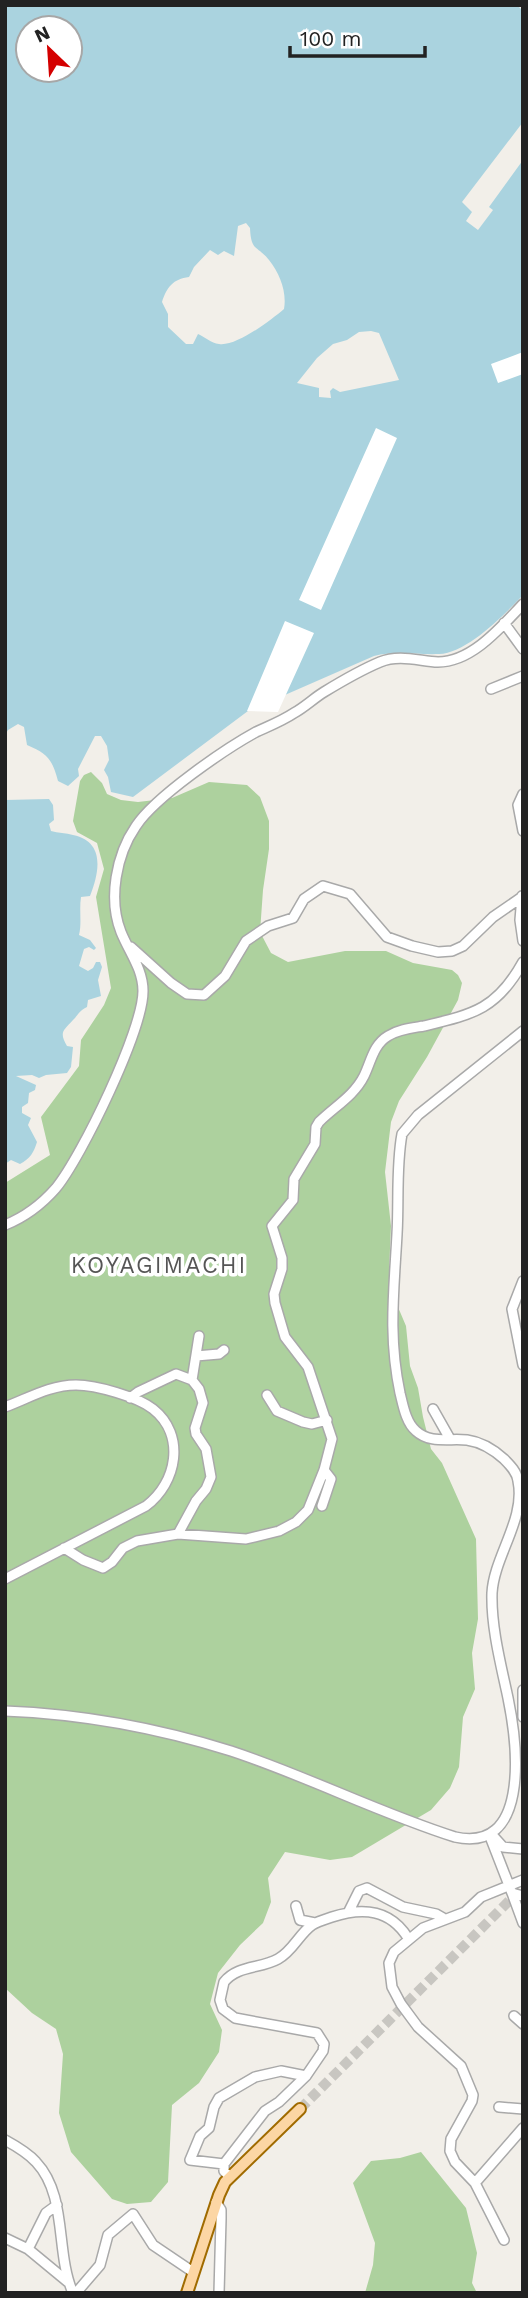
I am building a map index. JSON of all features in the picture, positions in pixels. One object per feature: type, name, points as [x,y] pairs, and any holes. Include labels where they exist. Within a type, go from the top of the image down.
[{"type":"main road","points":[[187,2293],[221,2189],[300,2109]]},
{"type":"street","points":[[5,1225],[21,1218],[42,1202],[65,1177],[91,1131],[136,1025],[142,1000],[141,974],[115,908],[115,887],[118,865],[135,827],[150,809],[253,734],[294,714],[324,692],[383,661],[398,658],[436,662],[456,659],[465,655],[505,623],[523,604]]},
{"type":"street","points":[[505,623],[523,649]]},
{"type":"street","points":[[491,689],[523,677]]},
{"type":"street","points":[[523,794],[517,805],[523,831]]},
{"type":"street","points":[[127,943],[171,984],[187,994],[204,995],[225,976],[246,941],[268,926],[293,918],[304,899],[323,887],[350,894],[387,937],[438,951],[452,951],[463,946],[493,917],[522,895]]},
{"type":"street","points":[[522,895],[520,919],[523,941]]},
{"type":"street","points":[[64,1548],[103,1568],[129,1544],[178,1534],[246,1539],[279,1531],[296,1522],[309,1510],[332,1439],[308,1367],[285,1337],[275,1303],[274,1294],[282,1269],[282,1258],[272,1226],[293,1200],[294,1179],[315,1144],[319,1122],[360,1083],[373,1054],[383,1040],[400,1031],[446,1020],[485,1006],[507,988],[523,962]]},
{"type":"street","points":[[5,1711],[66,1715],[153,1730],[231,1752],[443,1833],[467,1839],[492,1838],[511,1824],[520,1808],[522,1795],[520,1752],[499,1652],[492,1595],[516,1510],[518,1478],[508,1463],[484,1445],[469,1440],[431,1439],[413,1428],[402,1403],[394,1365],[391,1321],[401,1140],[405,1128],[523,1031]]},
{"type":"street","points":[[523,1281],[512,1309],[517,1346],[523,1365]]},
{"type":"street","points":[[192,1380],[199,1336]]},
{"type":"street","points":[[196,1356],[219,1354],[224,1350]]},
{"type":"street","points":[[130,1398],[171,1375],[181,1375],[192,1380],[200,1389],[203,1403],[195,1428],[206,1449],[211,1477],[178,1534]]},
{"type":"street","points":[[5,1407],[49,1388],[78,1384],[130,1398],[155,1410],[170,1435],[173,1464],[167,1486],[146,1506],[5,1578]]},
{"type":"street","points":[[267,1395],[277,1411],[303,1422],[312,1424],[327,1420]]},
{"type":"street","points":[[433,1409],[450,1439]]},
{"type":"street","points":[[322,1506],[331,1479],[324,1470]]},
{"type":"street","points":[[523,1689],[523,1717]]},
{"type":"street","points":[[520,1752],[523,1735]]},
{"type":"street","points":[[492,1838],[503,1847],[523,1849]]},
{"type":"street","points":[[492,1838],[523,1923]]},
{"type":"street","points":[[504,2240],[475,2183],[455,2162],[450,2151],[451,2139],[472,2101],[466,2078],[461,2066],[411,2019],[392,1987],[389,1963],[394,1952],[423,1928],[443,1918],[466,1912],[481,1896],[510,1889],[523,1880]]},
{"type":"street","points":[[349,1912],[359,1891],[367,1888],[403,1907],[443,1918]]},
{"type":"street","points":[[510,1889],[523,1896]]},
{"type":"street","points":[[296,1906],[300,1920],[315,1923]]},
{"type":"street","points":[[230,2177],[224,2171],[224,2164],[265,2111],[279,2102],[306,2076],[324,2048],[321,2035],[314,2032],[235,2018],[223,2009],[220,1996],[224,1982],[240,1970],[281,1958],[315,1923],[349,1912],[362,1910],[387,1917],[400,1926],[408,1938]]},
{"type":"street","points":[[514,2016],[523,2024]]},
{"type":"street","points":[[224,2164],[190,2160],[200,2136],[209,2128],[214,2106],[219,2098],[255,2077],[281,2071],[306,2076]]},
{"type":"street","points":[[499,2107],[523,2109]]},
{"type":"street","points":[[475,2183],[523,2128]]},
{"type":"street","points":[[5,2140],[38,2164],[51,2185],[57,2206],[60,2247],[68,2282],[74,2293],[100,2264],[108,2235],[133,2214],[153,2245],[193,2272]]},
{"type":"street","points":[[216,2202],[221,2210],[219,2293]]},
{"type":"street","points":[[28,2249],[46,2213],[57,2206]]},
{"type":"street","points":[[5,2238],[28,2249],[68,2282]]},
{"type":"green space","points":[[91,772],[102,783],[107,794],[121,800],[138,802],[172,798],[209,782],[247,785],[260,797],[269,821],[269,849],[260,932],[271,953],[288,962],[345,951],[386,951],[413,963],[452,970],[458,975],[462,983],[458,1000],[399,1101],[391,1122],[385,1172],[391,1226],[389,1271],[395,1300],[406,1326],[410,1366],[418,1388],[431,1449],[442,1463],[476,1539],[478,1619],[472,1653],[475,1689],[463,1717],[459,1767],[450,1788],[431,1810],[352,1857],[330,1860],[285,1852],[268,1878],[271,1902],[263,1923],[240,1945],[218,1973],[210,2004],[222,2030],[219,2052],[199,2083],[172,2105],[168,2182],[151,2202],[127,2204],[112,2199],[71,2152],[59,2113],[63,2054],[56,2029],[32,2013],[5,1988],[5,1183],[50,1155],[41,1117],[79,1066],[81,1040],[104,1005],[111,988],[96,897],[104,869],[97,843],[77,832],[73,821],[80,781],[84,775]]},
{"type":"green space","points":[[421,2152],[466,2208],[477,2253],[472,2283],[477,2293],[365,2293],[373,2265],[375,2243],[353,2183],[371,2161],[400,2158]]},
{"type":"water","points":[[5,5],[517,5],[523,11],[523,122],[462,202],[472,212],[466,221],[478,230],[493,210],[489,207],[523,160],[523,595],[484,632],[450,652],[390,653],[374,656],[248,711],[133,797],[111,792],[104,770],[109,760],[107,746],[101,736],[95,736],[78,769],[79,776],[68,786],[58,781],[48,758],[27,745],[24,727],[18,724],[5,735]],"holes":[[[246,223],[250,228],[253,245],[269,260],[282,283],[284,309],[253,332],[226,344],[219,344],[198,334],[193,344],[186,344],[168,327],[168,314],[162,302],[164,297],[175,282],[189,277],[194,267],[210,250],[218,255],[224,251],[234,256],[238,226]],[[359,332],[379,333],[399,380],[340,392],[333,388],[330,391],[331,398],[319,397],[319,388],[297,383],[317,358],[333,344],[347,340]]]},
{"type":"water","points":[[49,799],[53,805],[54,820],[49,824],[51,831],[84,839],[95,851],[96,878],[90,896],[81,897],[79,935],[90,940],[96,948],[84,949],[79,966],[88,971],[96,962],[100,962],[102,967],[98,980],[101,996],[88,1000],[87,1007],[63,1032],[67,1046],[73,1047],[71,1067],[67,1073],[39,1078],[32,1075],[16,1076],[36,1085],[35,1090],[29,1093],[28,1103],[22,1107],[22,1113],[31,1118],[28,1125],[37,1142],[31,1155],[23,1162],[20,1164],[11,1160],[5,1164],[5,800]]},
{"type":"pier","points":[[523,352],[523,374],[498,383],[491,364]]},
{"type":"pier","points":[[376,428],[397,438],[321,610],[299,600]]},
{"type":"pier","points":[[285,621],[314,633],[278,712],[247,711]]},
{"type":"tunnel","points":[[300,2109],[523,1887]]},
{"type":"district","name":"KOYAGIMACHI","points":[[159,1265]]}]
